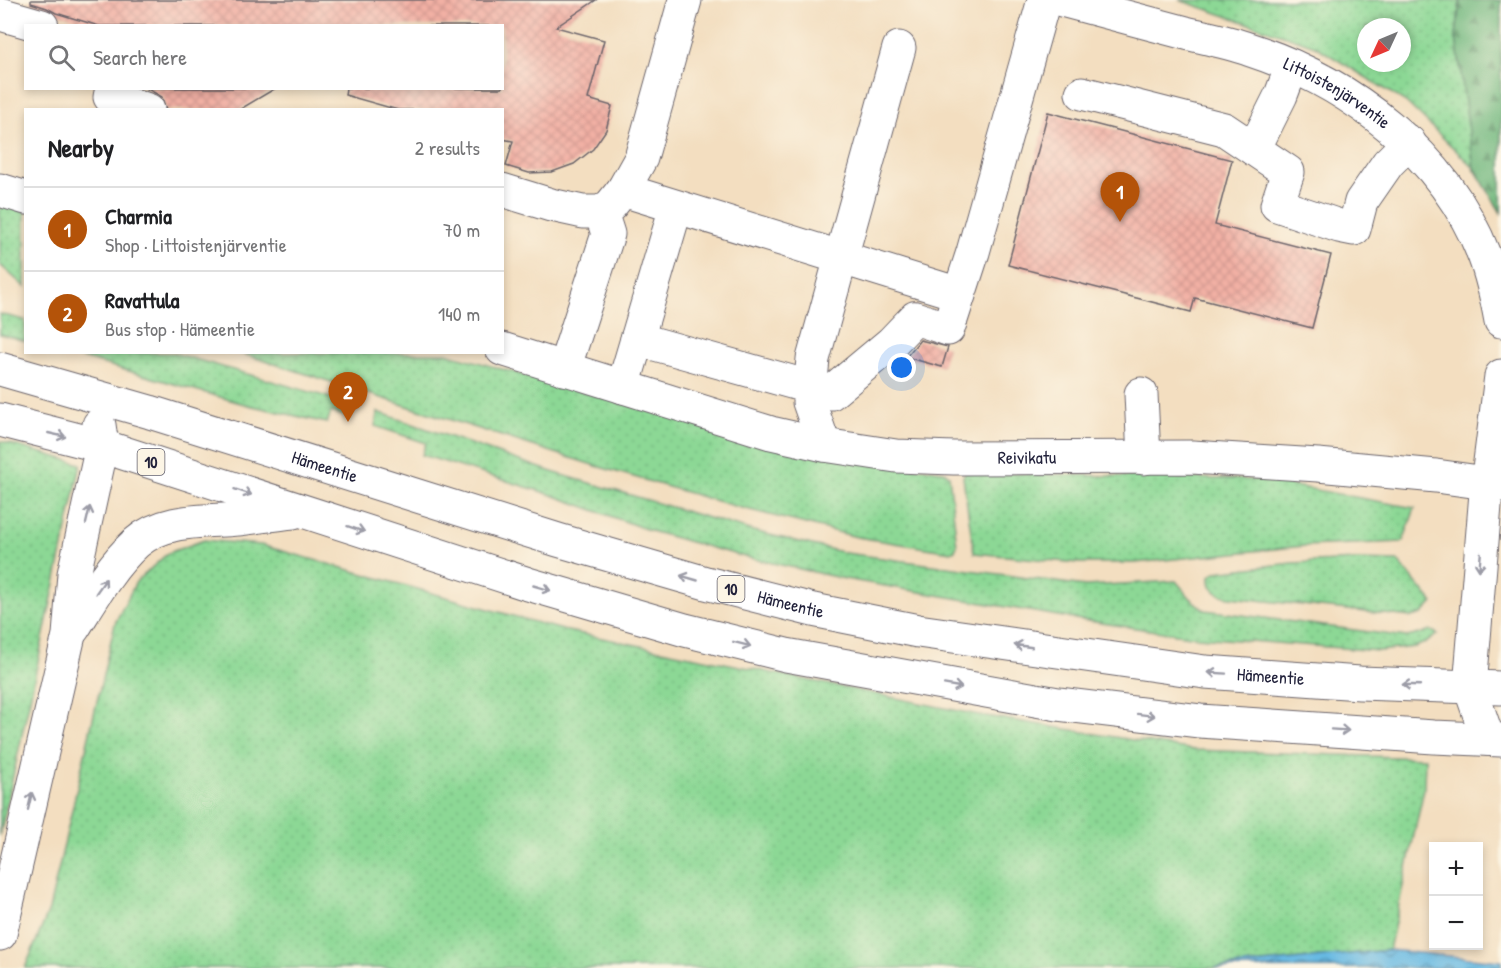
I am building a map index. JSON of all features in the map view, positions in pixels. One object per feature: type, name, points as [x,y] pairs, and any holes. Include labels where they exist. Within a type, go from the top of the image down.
[{"type":"main road","points":[[564,369],[608,234],[612,201],[641,158],[685,0]]},
{"type":"main road","points":[[637,339],[831,393],[891,343],[915,318],[948,329],[1044,0]]},
{"type":"main road","name":"Littoistenjärventie","points":[[1062,0],[1248,49],[1292,66],[1336,88],[1370,111],[1409,142],[1440,177],[1466,217],[1485,256],[1501,321]]},
{"type":"main road","points":[[0,14],[35,24]]},
{"type":"main road","points":[[824,445],[809,402],[813,359],[899,48]]},
{"type":"main road","points":[[1254,149],[1281,95],[1292,66]]},
{"type":"main road","points":[[112,90],[110,97],[142,108]]},
{"type":"main road","points":[[1082,93],[1224,129],[1288,172],[1277,205],[1354,229],[1361,202],[1388,163],[1409,142]]},
{"type":"main road","points":[[0,190],[24,197]]},
{"type":"main road","points":[[504,191],[583,212],[612,201],[676,207],[959,294]]},
{"type":"main road","points":[[624,387],[676,207]]},
{"type":"main road","name":"Reivikatu","points":[[504,350],[771,433],[824,445],[896,456],[1192,457],[1318,465],[1494,484]]},
{"type":"main road","name":"Hämeentie","points":[[0,369],[89,394],[558,540],[706,583],[813,610],[918,631],[1205,672],[1360,683],[1485,688]]},
{"type":"main road","points":[[1497,731],[1485,688],[1501,376]]},
{"type":"main road","points":[[0,934],[69,635],[74,574],[102,446],[98,418],[89,394]]},
{"type":"main road","points":[[1141,394],[1144,458]]},
{"type":"main road","name":"10","points":[[0,420],[102,446],[528,584],[686,630],[786,655],[1058,704],[1200,721],[1497,731]]},
{"type":"main road","points":[[69,635],[100,585],[120,560],[137,542],[159,529],[192,521],[237,519],[301,511]]},
{"type":"green space","points":[[1179,0],[1460,0],[1456,37],[1474,168],[1406,102],[1357,72],[1411,72],[1411,18],[1357,18],[1357,72],[1315,46]]},
{"type":"green space","points":[[1460,0],[1501,0],[1501,213],[1474,168],[1456,37]]},
{"type":"green space","points":[[0,203],[24,211],[24,286],[0,265]]},
{"type":"green space","points":[[0,314],[24,320],[24,341],[0,334]]},
{"type":"green space","points":[[69,354],[177,354],[352,404],[348,417],[331,412],[327,423],[248,405]]},
{"type":"green space","points":[[243,354],[450,354],[780,448],[943,471],[949,475],[957,546],[951,552],[857,537],[734,506],[596,466]]},
{"type":"green space","points":[[378,412],[552,472],[753,531],[846,553],[1085,586],[1176,581],[1193,601],[1205,610],[1407,637],[1430,630],[1438,634],[1415,647],[1379,651],[1197,637],[1081,620],[845,579],[745,557],[654,532],[549,494],[422,455],[426,443],[375,426]]},
{"type":"green space","points":[[0,441],[81,464],[0,836]]},
{"type":"green space","points":[[965,472],[1262,480],[1415,508],[1403,542],[1304,546],[1135,563],[1078,563],[974,553],[963,477]]},
{"type":"green space","points":[[204,540],[261,545],[563,630],[974,714],[1194,750],[1425,758],[1424,789],[1389,950],[1215,968],[25,968],[49,910],[115,623],[136,582],[168,553]]},
{"type":"green space","points":[[1398,561],[1433,603],[1422,614],[1411,617],[1230,597],[1215,591],[1210,581],[1210,576],[1216,572],[1292,563]]},
{"type":"water","points":[[1389,950],[1501,961],[1501,968],[1215,968]]},
{"type":"building","points":[[31,0],[596,0],[556,27],[604,40],[588,99],[612,106],[606,130],[593,149],[574,164],[552,172],[529,173],[506,166],[513,141],[504,139],[504,108],[391,108],[345,95],[346,90],[504,90],[504,24],[92,24],[31,3]]},
{"type":"building","points":[[150,90],[273,90],[242,108],[165,108],[162,97]]},
{"type":"building","points":[[1048,112],[1232,160],[1215,225],[1331,255],[1312,328],[1195,298],[1191,312],[1008,265]]},
{"type":"building","points":[[920,340],[948,347],[942,367],[906,357]]},
{"type":"place","name":"Charmia","points":[[1120,222]]},
{"type":"place","name":"Ravattula","points":[[348,422]]}]
